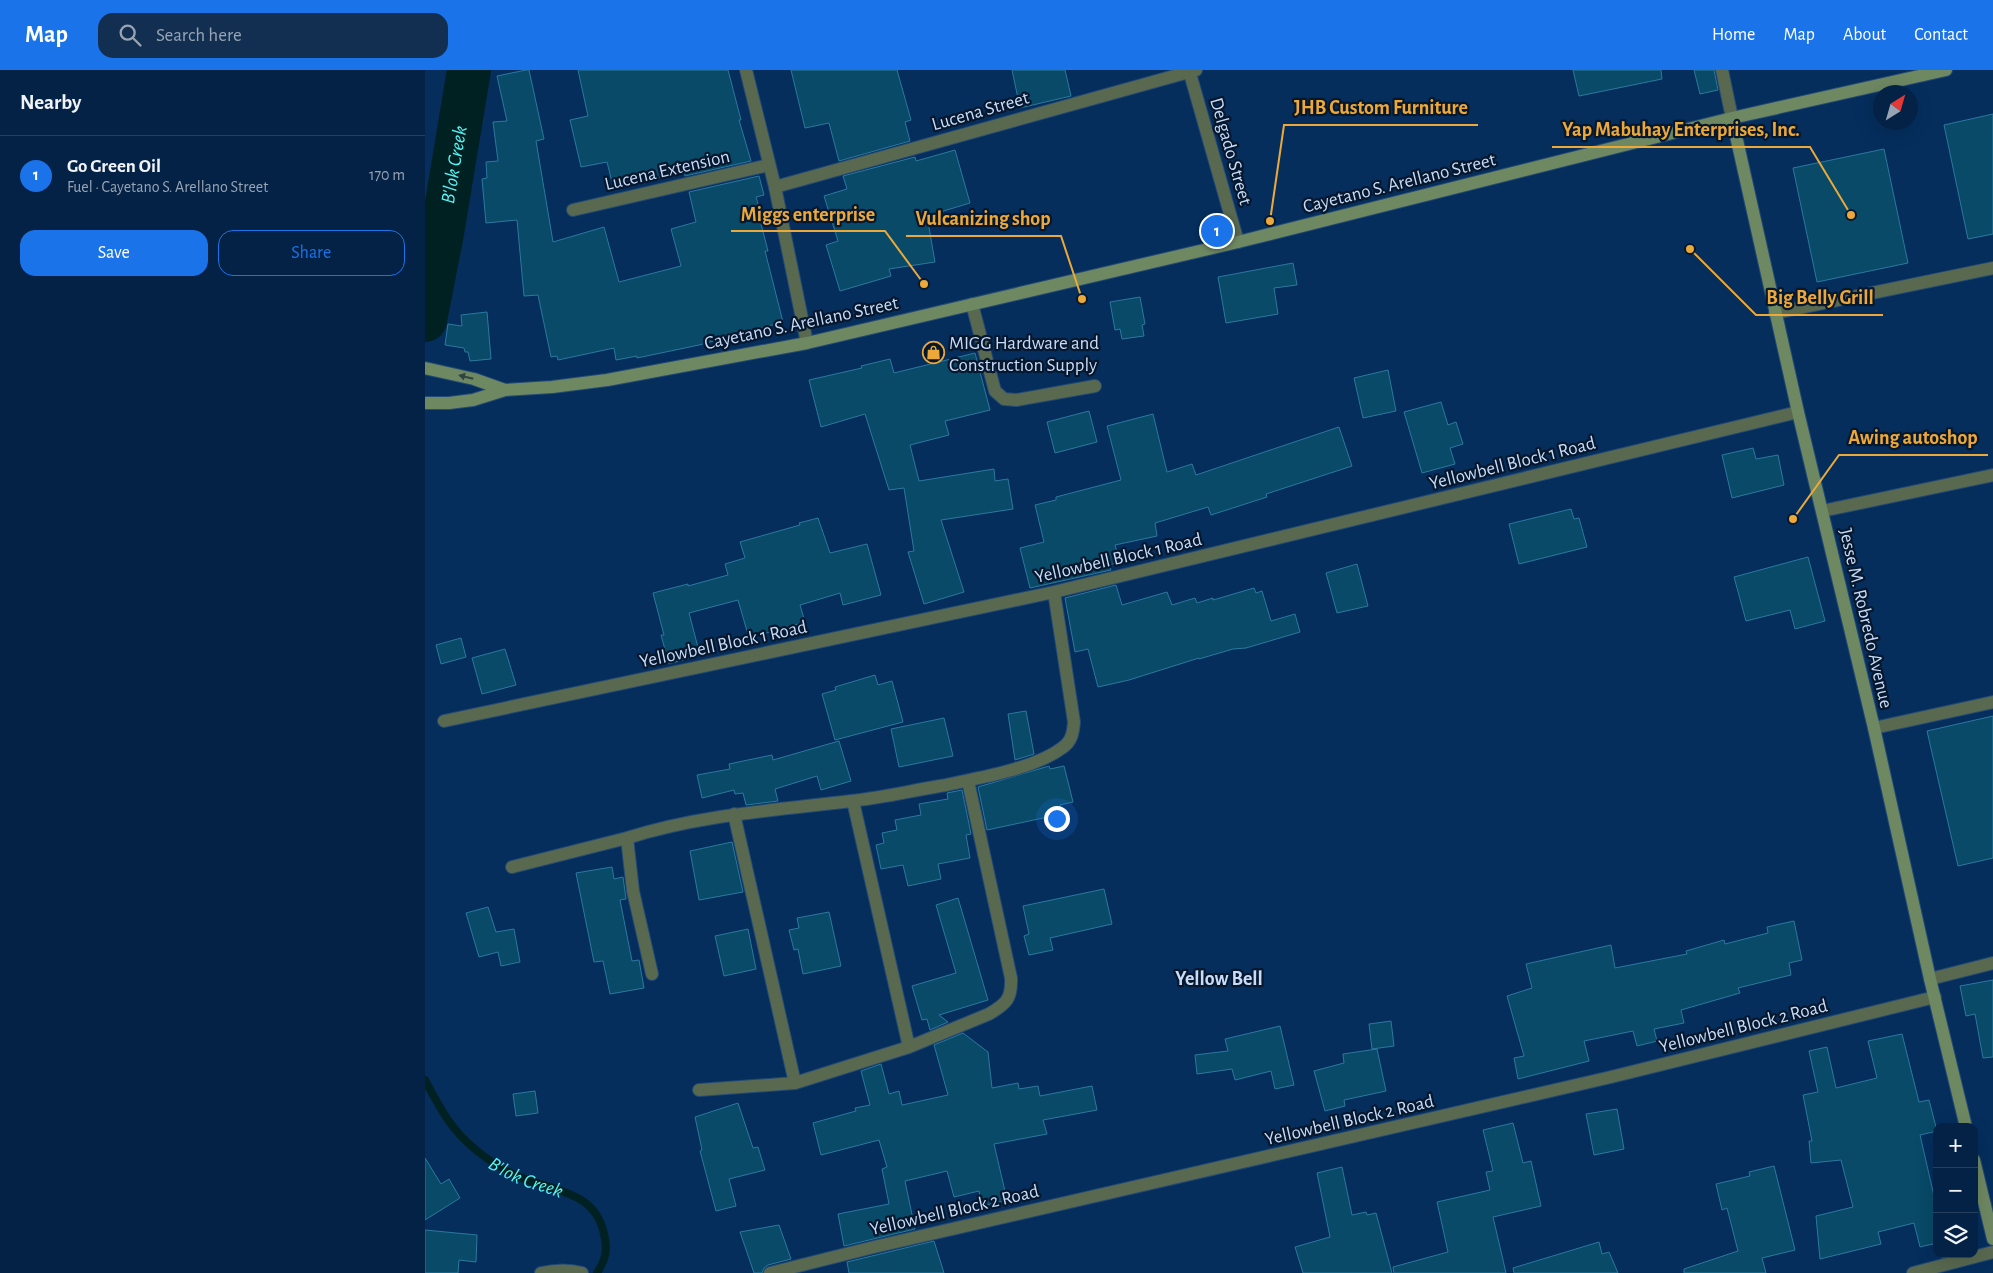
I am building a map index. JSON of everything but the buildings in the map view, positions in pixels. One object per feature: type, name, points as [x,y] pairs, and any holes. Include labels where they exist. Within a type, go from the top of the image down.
[{"type":"main road","name":"Cayetano S. Arellano Street","points":[[425,404],[473,400],[505,390],[552,387],[607,380],[807,343],[1238,242],[1732,118],[1947,70]]},
{"type":"main road","name":"Jesse M. Robredo Avenue","points":[[1732,118],[1775,314],[1874,728],[1930,979],[1965,1123]]},
{"type":"main road","name":"Cayetano S. Arellano Street","points":[[425,368],[474,379],[505,390]]},
{"type":"main road","points":[[1976,1168],[1993,1239]]},
{"type":"street","points":[[746,70],[775,187],[807,343]]},
{"type":"street","name":"Lucena Street","points":[[775,187],[1192,70]]},
{"type":"street","name":"Delgado Street","points":[[1192,70],[1238,242]]},
{"type":"street","points":[[1722,70],[1732,118]]},
{"type":"street","name":"Lucena Extension","points":[[573,210],[769,165]]},
{"type":"street","points":[[1775,314],[1993,268]]},
{"type":"street","points":[[973,304],[995,391],[1004,398],[1015,400],[1095,386]]},
{"type":"street","name":"Yellowbell Block 1 Road","points":[[444,721],[1054,592],[1798,412]]},
{"type":"street","points":[[1822,511],[1993,475]]},
{"type":"street","points":[[512,867],[627,838],[654,829],[734,814],[853,801],[968,781],[1050,756],[1069,742],[1073,735],[1074,722],[1054,592]]},
{"type":"street","points":[[1874,728],[1993,702]]},
{"type":"street","points":[[699,1090],[795,1083],[909,1047],[989,1014],[1001,1007],[1012,991],[1011,978],[968,781]]},
{"type":"street","points":[[853,801],[909,1047]]},
{"type":"street","points":[[734,814],[795,1083]]},
{"type":"street","points":[[627,838],[633,891],[652,974]]},
{"type":"street","points":[[1930,979],[1993,963]]},
{"type":"street","name":"Yellowbell Block 2 Road","points":[[770,1273],[874,1247],[1611,1077],[1935,997]]},
{"type":"street","points":[[1913,1273],[1993,1252]]},
{"type":"street","points":[[541,1273],[555,1270],[578,1272]]},
{"type":"waterway","name":"B'lok Creek","points":[[425,320],[442,233],[469,70]]},
{"type":"waterway","name":"B'lok Creek","points":[[425,1080],[453,1126],[480,1153],[510,1173],[569,1194],[591,1208],[599,1219],[606,1244],[604,1258],[597,1273]]},
{"type":"place","name":"Yap Mabuhay Enterprises, Inc.","points":[[1851,215]]},
{"type":"place","name":"JHB Custom Furniture","points":[[1270,221]]},
{"type":"place","name":"Go Green Oil","points":[[1217,231]]},
{"type":"place","name":"Big Belly Grill","points":[[1690,249]]},
{"type":"place","name":"Miggs enterprise","points":[[924,284]]},
{"type":"place","name":"Vulcanizing shop","points":[[1082,299]]},
{"type":"place","name":"MIGG Hardware and Construction Supply","points":[[933,353]]},
{"type":"place","name":"Awing autoshop","points":[[1793,519]]},
{"type":"district","name":"Yellow Bell","points":[[1219,978]]}]
